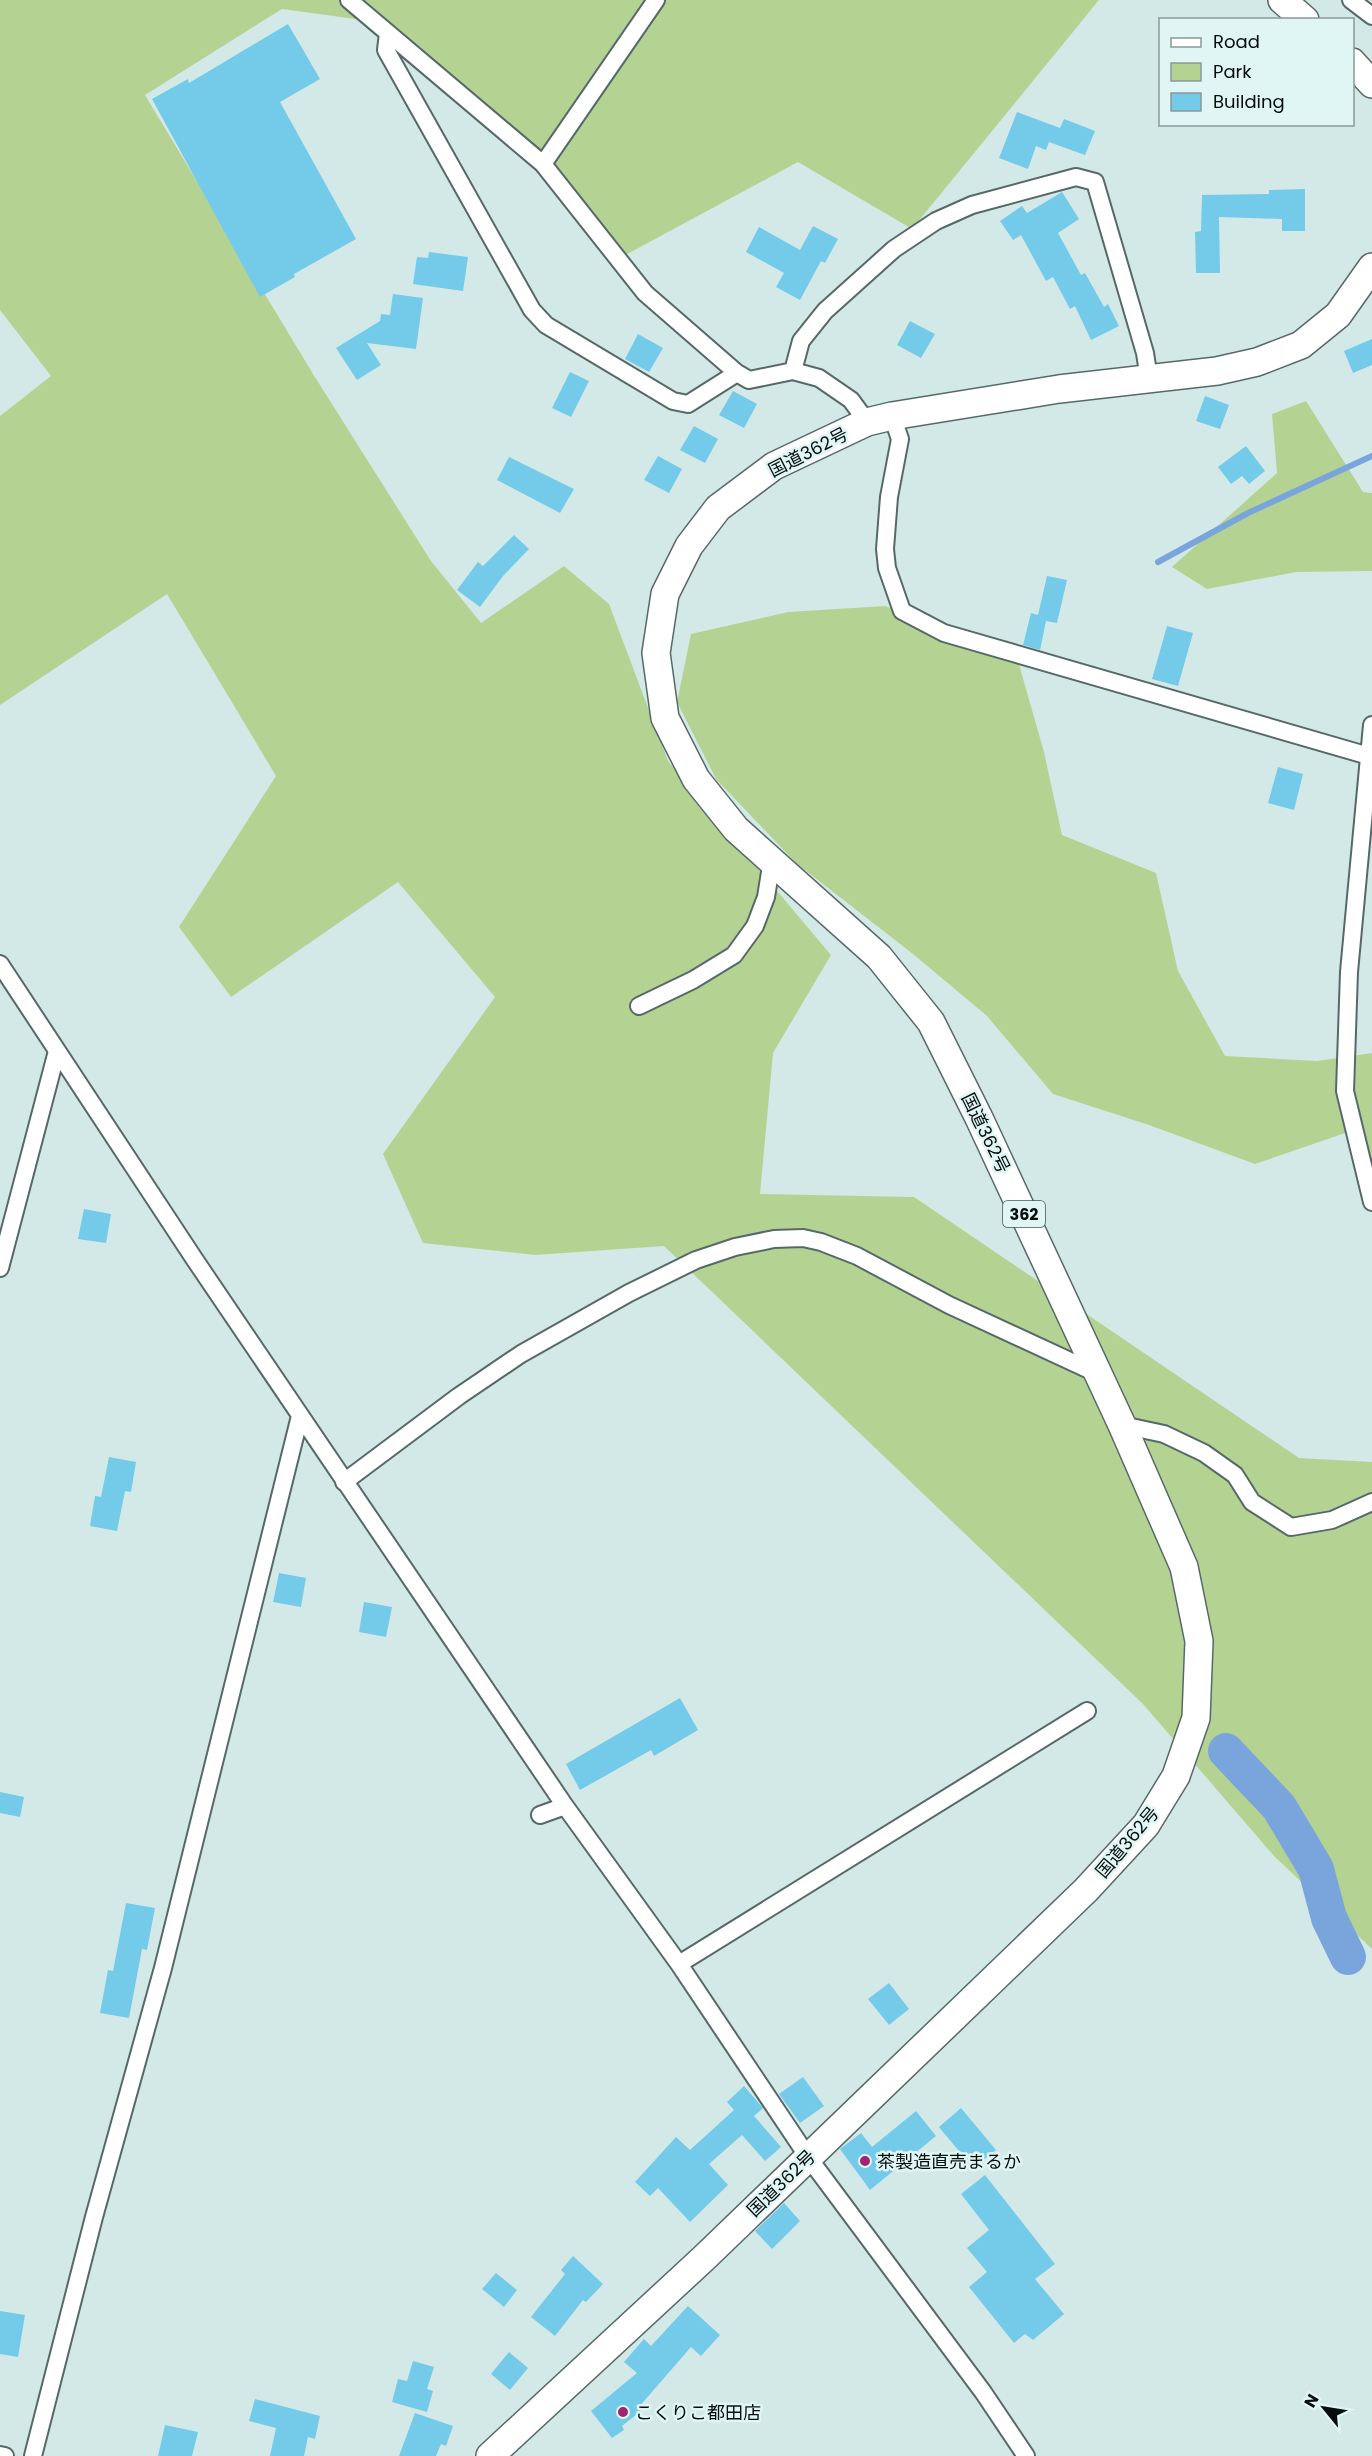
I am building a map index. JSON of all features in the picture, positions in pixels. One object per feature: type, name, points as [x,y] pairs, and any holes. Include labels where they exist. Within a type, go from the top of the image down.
[{"type":"highway","points":[[1282,0],[1303,18]]},
{"type":"highway","points":[[1354,63],[1372,84]]},
{"type":"highway","name":"国道362号","points":[[490,2456],[704,2258],[1086,1890],[1146,1825],[1176,1776],[1196,1718],[1199,1641],[1184,1567],[1122,1425],[980,1118],[931,1022],[879,957],[736,829],[696,779],[665,718],[656,653],[665,594],[689,546],[717,508],[774,466],[879,419],[1059,389],[1217,371],[1257,362],[1301,345],[1338,315],[1372,267]]},
{"type":"street","points":[[349,0],[543,164],[645,292],[737,373],[749,380],[793,371],[819,378],[879,419],[900,439],[889,497],[885,549],[887,568],[902,611],[944,633],[1369,756]]},
{"type":"street","points":[[543,164],[656,0]]},
{"type":"street","points":[[1351,0],[1372,16]]},
{"type":"street","points":[[388,33],[386,50],[532,310],[546,325],[673,401],[688,404],[737,373]]},
{"type":"street","points":[[793,371],[801,341],[825,311],[894,249],[936,221],[972,205],[1076,177],[1095,182],[1145,352],[1149,379]]},
{"type":"street","points":[[1372,724],[1366,845],[1349,972],[1345,1091],[1372,1202]]},
{"type":"street","points":[[639,1006],[693,980],[734,955],[755,926],[766,897],[772,860]]},
{"type":"street","points":[[0,964],[344,1482],[565,1806],[679,1964],[808,2157],[976,2383],[1026,2456]]},
{"type":"street","points":[[0,1268],[57,1051]]},
{"type":"street","points":[[344,1482],[459,1396],[521,1354],[619,1299],[696,1260],[735,1247],[774,1239],[803,1238],[821,1242],[857,1256],[949,1305],[1098,1374]]},
{"type":"street","points":[[33,2456],[94,2217],[163,1968],[300,1416]]},
{"type":"street","points":[[1122,1425],[1164,1434],[1204,1453],[1235,1475],[1252,1502],[1291,1527],[1332,1520],[1372,1502]]},
{"type":"street","points":[[679,1964],[1087,1710]]},
{"type":"street","points":[[540,1815],[565,1806]]},
{"type":"street","points":[[0,2455],[5,2456]]},
{"type":"green space","points":[[0,0],[1099,0],[912,229],[798,162],[618,259],[548,156],[392,24],[282,9],[145,95],[313,374],[431,561],[481,623],[564,566],[609,604],[668,761],[831,955],[773,1053],[760,1194],[914,1197],[1299,1458],[1372,1462],[1372,1949],[1274,1856],[1143,1704],[664,1246],[535,1255],[423,1243],[383,1154],[495,997],[398,882],[231,997],[179,927],[276,776],[167,594],[0,705],[0,416],[51,376],[0,310]]},
{"type":"green space","points":[[1306,401],[1363,492],[1372,493],[1372,571],[1296,572],[1207,589],[1172,567],[1277,473],[1272,414]]},
{"type":"green space","points":[[885,606],[1016,654],[1044,752],[1062,835],[1156,873],[1178,971],[1225,1056],[1317,1061],[1372,1053],[1372,1182],[1354,1130],[1255,1164],[1149,1125],[1053,1094],[987,1016],[913,954],[796,863],[716,779],[677,702],[691,634],[788,612]]},
{"type":"building","points":[[288,24],[320,79],[280,102],[356,239],[294,274],[295,277],[260,297],[152,99],[188,79],[189,83]]},
{"type":"building","points":[[1017,112],[1060,128],[1064,119],[1095,131],[1085,155],[1049,142],[1046,150],[1036,146],[1028,169],[999,158]]},
{"type":"building","points":[[1305,189],[1305,231],[1282,231],[1282,219],[1219,217],[1220,273],[1196,273],[1195,232],[1201,231],[1202,195],[1269,194],[1269,190]]},
{"type":"building","points":[[1062,192],[1079,219],[1058,233],[1081,275],[1085,273],[1104,307],[1108,304],[1119,326],[1091,340],[1075,306],[1070,309],[1053,277],[1046,281],[1021,235],[1013,240],[1000,221],[1022,206],[1027,213]]},
{"type":"building","points":[[813,226],[838,239],[825,263],[821,261],[800,300],[776,287],[784,273],[746,252],[759,227],[800,250]]},
{"type":"building","points":[[429,252],[468,257],[463,291],[413,284],[417,257],[428,258]]},
{"type":"building","points":[[393,294],[423,298],[416,349],[367,343],[381,365],[357,380],[336,348],[380,321],[381,314],[390,315]]},
{"type":"building","points":[[910,321],[935,334],[921,358],[897,345]]},
{"type":"building","points":[[638,334],[663,348],[649,372],[625,359]]},
{"type":"building","points":[[1372,339],[1372,365],[1353,373],[1344,351]]},
{"type":"building","points":[[570,372],[589,381],[571,417],[552,408]]},
{"type":"building","points":[[733,391],[757,404],[744,428],[719,415]]},
{"type":"building","points":[[1205,396],[1229,405],[1220,429],[1196,421]]},
{"type":"building","points":[[694,426],[718,439],[705,463],[680,450]]},
{"type":"building","points":[[1246,446],[1265,471],[1249,484],[1242,476],[1231,484],[1218,467]]},
{"type":"building","points":[[658,456],[682,469],[669,493],[644,480]]},
{"type":"building","points":[[509,457],[574,489],[560,513],[497,480]]},
{"type":"building","points":[[514,535],[529,549],[503,576],[480,607],[457,590],[478,562],[483,566]]},
{"type":"building","points":[[1047,576],[1067,580],[1057,623],[1046,621],[1040,650],[1023,645],[1031,613],[1038,615]]},
{"type":"building","points":[[1167,626],[1193,633],[1178,686],[1152,679]]},
{"type":"building","points":[[1278,767],[1303,774],[1294,810],[1268,803]]},
{"type":"building","points":[[84,1209],[111,1214],[106,1243],[78,1239]]},
{"type":"building","points":[[109,1457],[136,1462],[131,1492],[125,1491],[117,1531],[90,1526],[95,1496],[101,1497]]},
{"type":"building","points":[[279,1573],[306,1578],[301,1607],[273,1602]]},
{"type":"building","points":[[364,1602],[392,1607],[386,1637],[359,1632]]},
{"type":"building","points":[[680,1698],[698,1730],[654,1756],[651,1750],[580,1790],[566,1764]]},
{"type":"building","points":[[0,1792],[24,1797],[20,1817],[0,1813]]},
{"type":"building","points":[[126,1903],[155,1908],[147,1950],[142,1949],[129,2018],[100,2013],[108,1970],[113,1971]]},
{"type":"building","points":[[889,1983],[909,2009],[889,2025],[868,1999]]},
{"type":"building","points":[[803,2077],[824,2106],[800,2123],[779,2094]]},
{"type":"building","points":[[744,2086],[763,2108],[754,2116],[781,2147],[765,2161],[742,2135],[709,2164],[728,2185],[690,2222],[658,2188],[650,2196],[635,2182],[676,2137],[690,2150],[734,2110],[727,2102]]},
{"type":"building","points":[[961,2108],[996,2150],[973,2168],[939,2127]]},
{"type":"building","points":[[916,2111],[936,2136],[870,2190],[840,2149],[861,2133],[872,2147]]},
{"type":"building","points":[[985,2175],[1055,2264],[1035,2279],[1064,2314],[1033,2340],[1025,2334],[1014,2343],[969,2287],[987,2272],[967,2248],[989,2230],[961,2194]]},
{"type":"building","points":[[784,2203],[800,2221],[772,2249],[755,2231]]},
{"type":"building","points":[[573,2256],[603,2284],[586,2302],[583,2300],[555,2336],[531,2317],[565,2274],[561,2270]]},
{"type":"building","points":[[496,2273],[517,2290],[504,2307],[482,2289]]},
{"type":"building","points":[[688,2306],[720,2335],[701,2356],[691,2347],[638,2408],[641,2411],[622,2426],[624,2430],[612,2438],[591,2411],[637,2373],[624,2362],[644,2339],[651,2346]]},
{"type":"building","points":[[0,2311],[25,2315],[18,2357],[0,2354]]},
{"type":"building","points":[[509,2352],[528,2368],[510,2390],[491,2374]]},
{"type":"building","points":[[413,2361],[434,2367],[427,2389],[433,2391],[427,2412],[392,2402],[398,2379],[407,2381]]},
{"type":"building","points":[[255,2399],[320,2416],[315,2439],[308,2437],[304,2456],[270,2456],[276,2428],[249,2421]]},
{"type":"building","points":[[415,2413],[453,2426],[446,2446],[441,2444],[436,2456],[399,2456]]},
{"type":"building","points":[[165,2425],[198,2432],[192,2456],[158,2456]]},
{"type":"waterway","points":[[1158,562],[1248,513],[1372,456]]},
{"type":"waterway","points":[[1226,1751],[1279,1807],[1316,1869],[1329,1918],[1348,1957]]},
{"type":"place","name":"茶製造直売まるか","points":[[865,2161]]},
{"type":"place","name":"こくりこ都田店","points":[[623,2412]]}]
